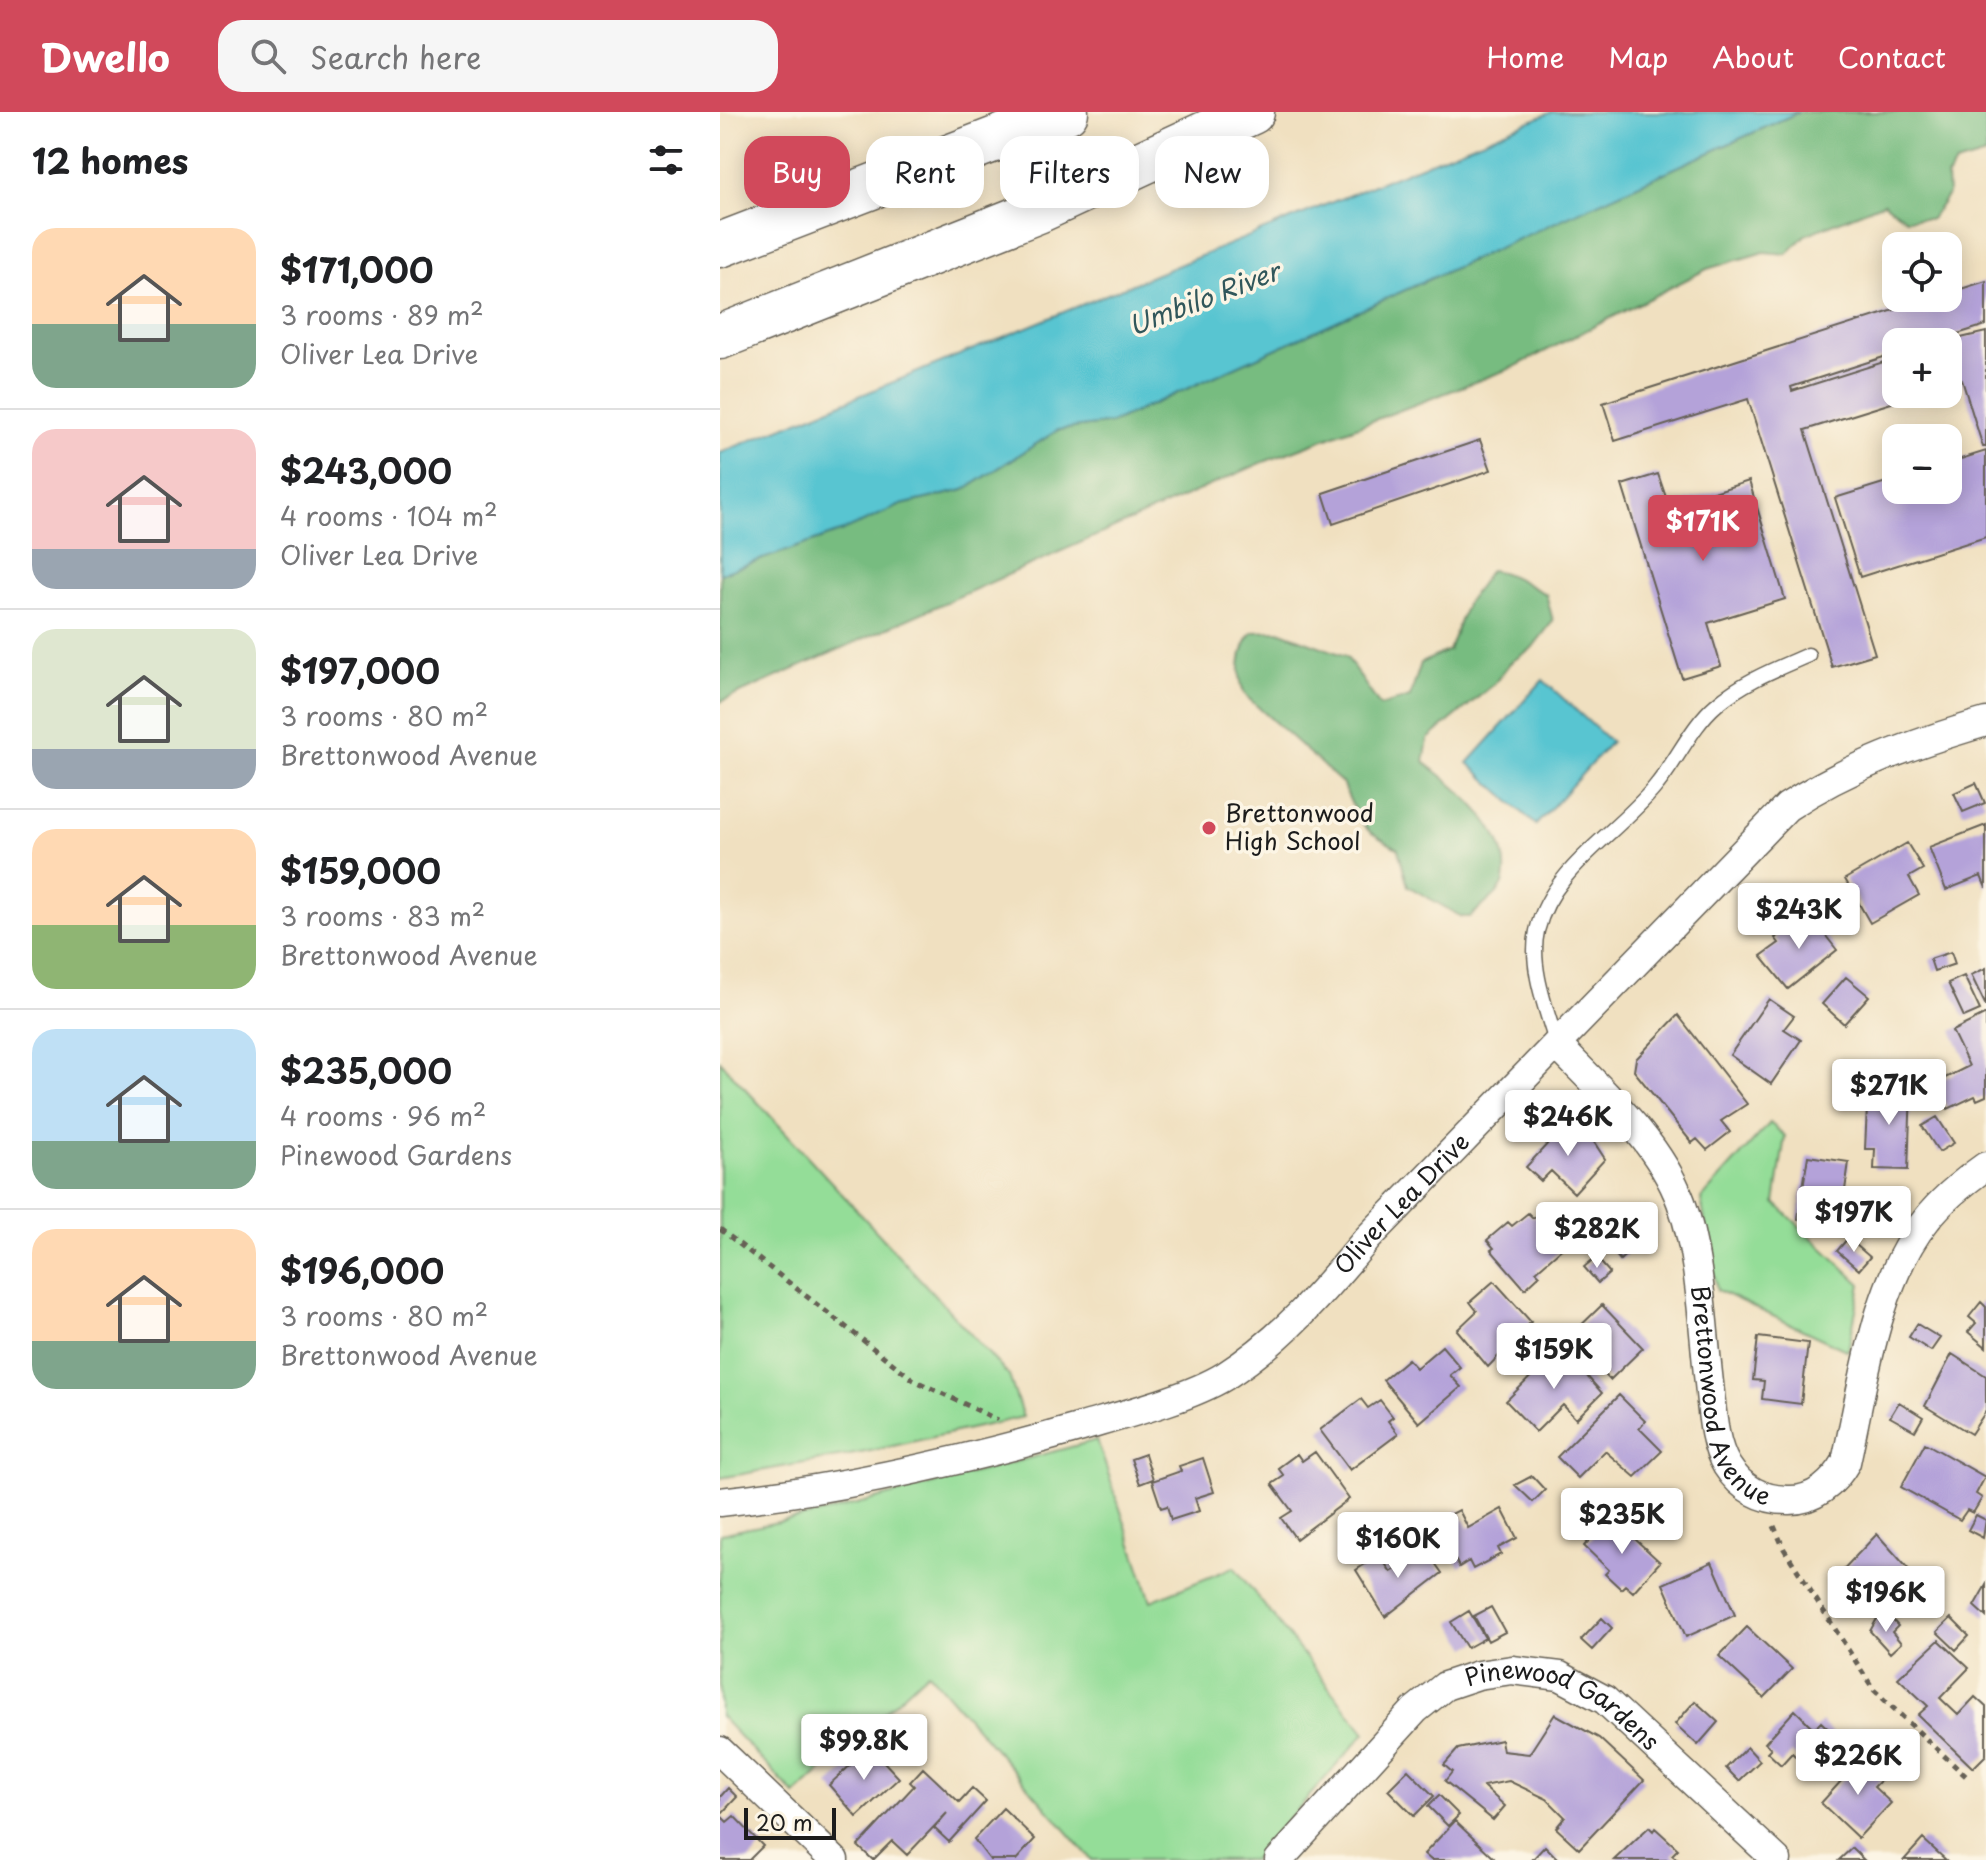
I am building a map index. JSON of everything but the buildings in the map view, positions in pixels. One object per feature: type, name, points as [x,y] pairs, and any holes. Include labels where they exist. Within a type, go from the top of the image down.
[{"type":"highway","points":[[720,245],[1066,112]]},
{"type":"highway","points":[[720,337],[1038,211],[1252,112]]},
{"type":"street","name":"Oliver Lea Drive","points":[[720,1502],[796,1494],[888,1477],[1038,1440],[1127,1414],[1221,1379],[1264,1350],[1305,1313],[1368,1238],[1787,807],[1822,784],[1883,755],[1986,722]]},
{"type":"street","name":"Brettonwood Avenue","points":[[1557,1045],[1658,1157],[1681,1202],[1693,1254],[1714,1428],[1725,1464],[1741,1485],[1761,1496],[1790,1501],[1815,1494],[1837,1479],[1846,1462],[1877,1324],[1904,1255],[1926,1220],[1961,1184],[1986,1166]]},
{"type":"street","name":"Pinewood Gardens","points":[[1279,1860],[1415,1710],[1445,1686],[1478,1675],[1512,1670],[1560,1676],[1605,1700],[1777,1860]]},
{"type":"street","points":[[720,1751],[834,1860]]},
{"type":"lane","points":[[1557,1045],[1539,980],[1536,936],[1545,904],[1565,877],[1656,787],[1714,707],[1742,685],[1808,655]]},
{"type":"path","points":[[720,1229],[914,1380],[1038,1440]]},
{"type":"path","points":[[1761,1496],[1784,1549],[1874,1690],[1970,1780]]},
{"type":"green space","points":[[1799,112],[1986,112],[1986,155],[1955,164],[1947,177],[1948,195],[1931,219],[1906,219],[1884,203],[1805,235],[1787,254],[1764,252],[1707,269],[1514,367],[1261,463],[720,702],[720,574],[842,531],[901,505],[964,490],[1058,430],[1111,423]]},
{"type":"green space","points":[[1490,570],[1512,576],[1546,594],[1553,621],[1532,648],[1510,663],[1494,684],[1428,739],[1424,762],[1480,813],[1500,845],[1505,863],[1504,881],[1499,891],[1470,917],[1462,917],[1408,886],[1398,849],[1370,832],[1359,820],[1342,783],[1247,697],[1241,682],[1240,664],[1244,646],[1253,632],[1279,631],[1346,656],[1380,706],[1410,697],[1421,663],[1449,650],[1466,604]]},
{"type":"green space","points":[[720,1061],[1009,1376],[1023,1417],[866,1452],[720,1478]]},
{"type":"green space","points":[[1770,1123],[1785,1136],[1775,1203],[1861,1284],[1848,1351],[1717,1290],[1701,1199]]},
{"type":"green space","points":[[1097,1440],[1151,1601],[1234,1567],[1365,1733],[1253,1860],[1092,1860],[928,1672],[795,1795],[720,1716],[720,1534],[827,1512]]},
{"type":"water","name":"Umbilo River","points":[[1552,112],[1799,112],[1111,423],[1058,430],[964,490],[901,505],[843,531],[720,574],[720,453]]},
{"type":"water","points":[[1543,680],[1611,742],[1536,825],[1468,763]]},
{"type":"place","name":"Brettonwood High School","points":[[1209,828]]}]
